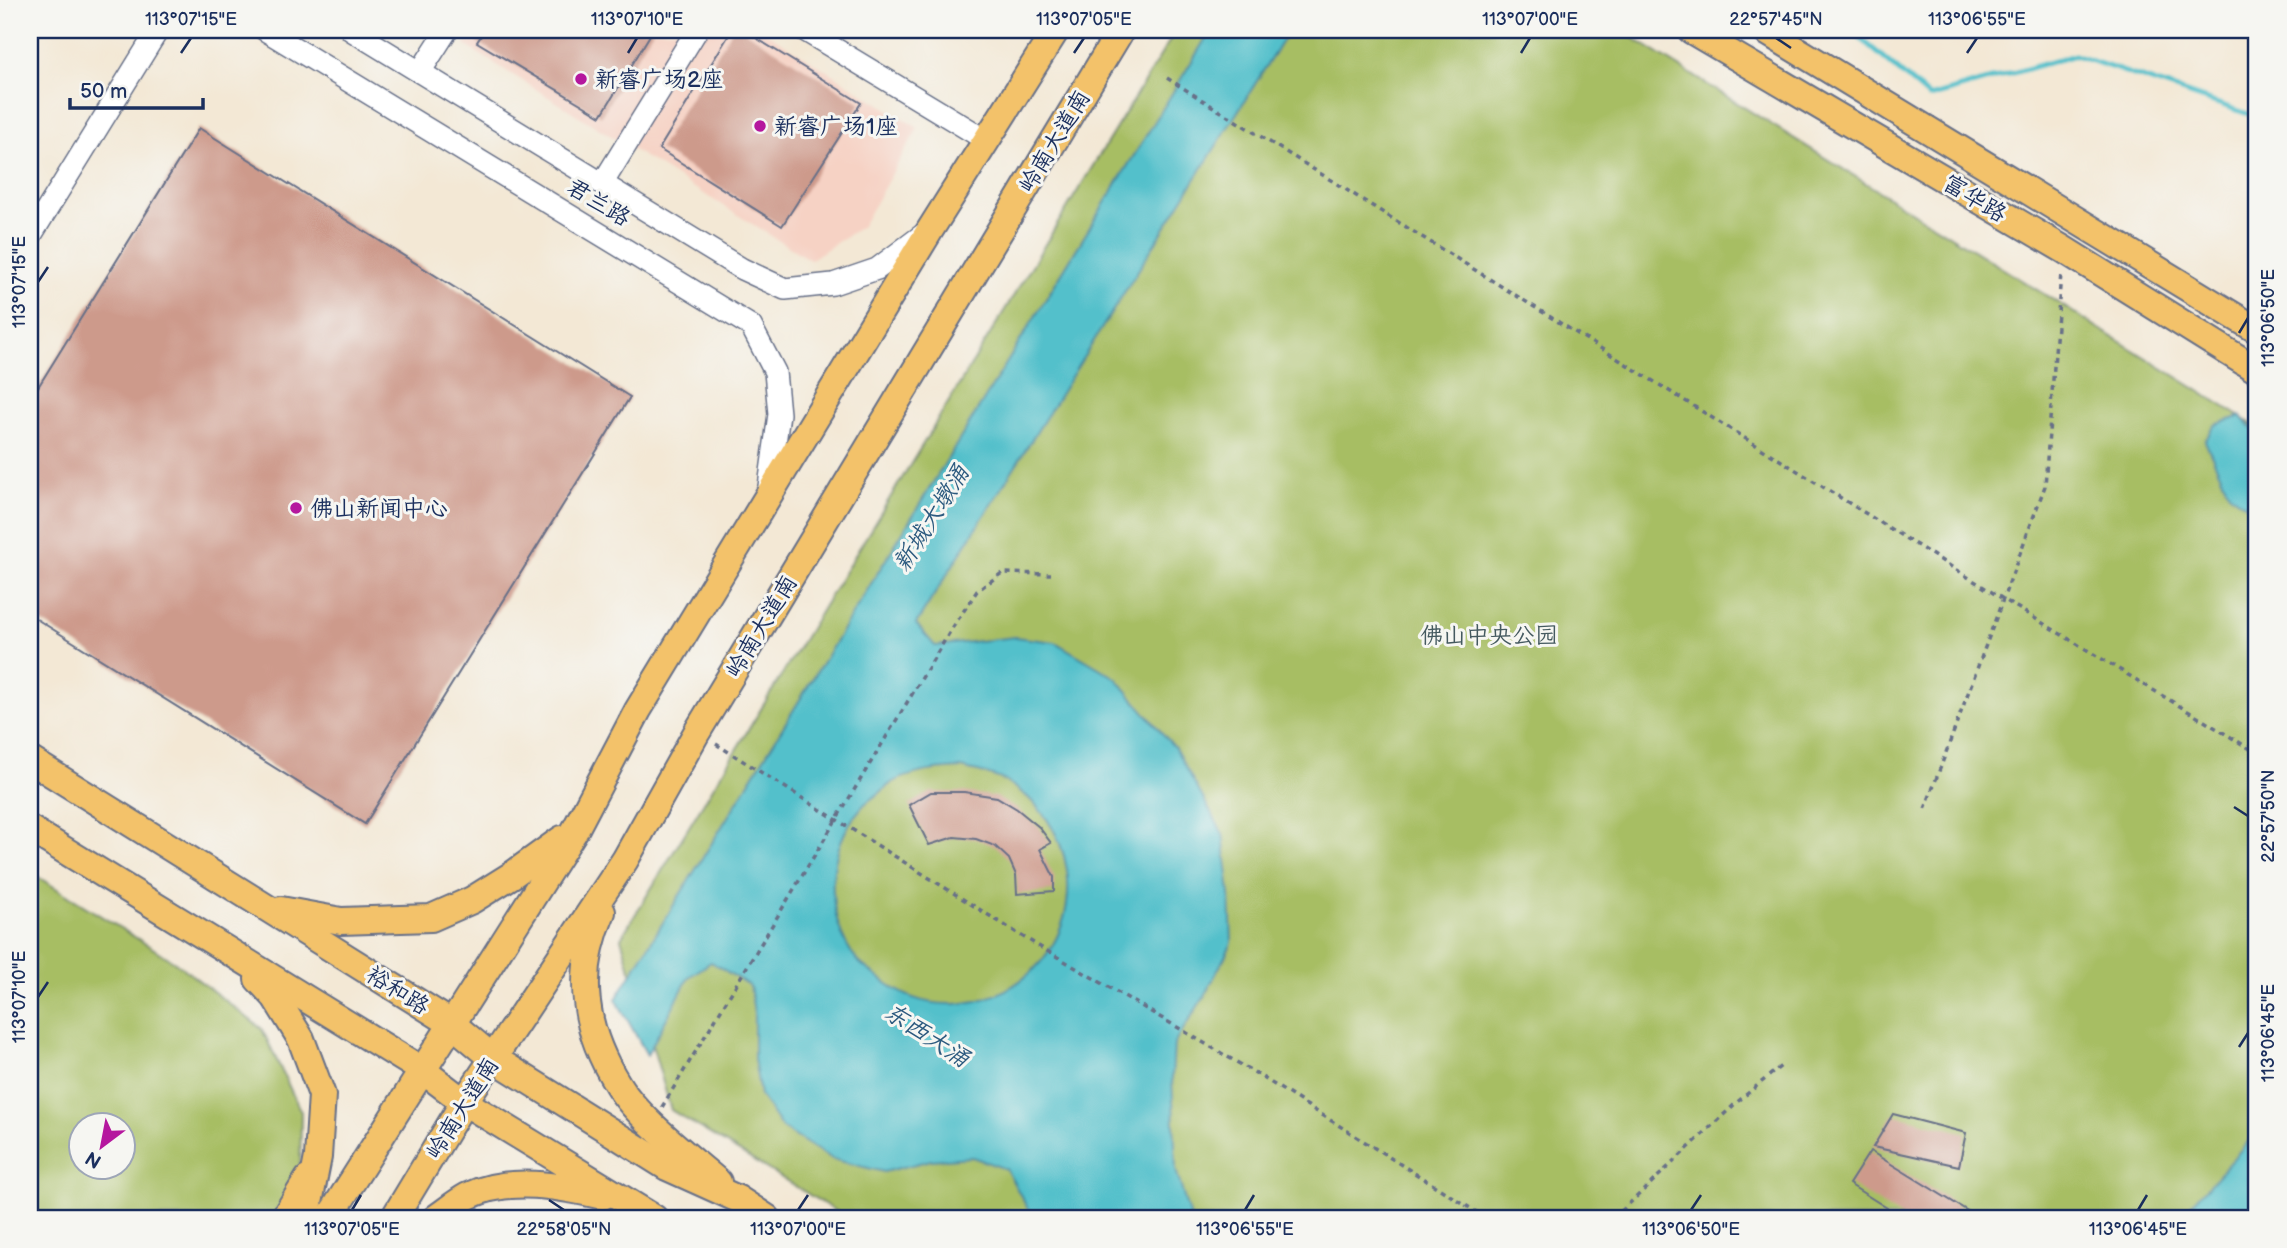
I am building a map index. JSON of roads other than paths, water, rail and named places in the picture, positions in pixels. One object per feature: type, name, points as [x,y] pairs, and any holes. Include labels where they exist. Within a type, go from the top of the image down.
[{"type":"main road","points":[[330,1218],[575,830],[638,710],[930,230],[1056,30]]},
{"type":"main road","name":"岭南大道南","points":[[394,1218],[464,1102],[625,860],[697,732],[1121,30]]},
{"type":"main road","name":"富华路","points":[[1691,30],[2063,249],[2257,370]]},
{"type":"main road","name":"富华路","points":[[1764,30],[2257,330]]},
{"type":"main road","name":"裕和路","points":[[30,760],[451,1023],[493,1058],[667,1167],[738,1199],[767,1218]]},
{"type":"main road","points":[[30,829],[422,1070],[464,1102],[654,1218]]},
{"type":"main road","points":[[269,908],[341,921],[431,918],[482,894],[575,830]]},
{"type":"main road","points":[[625,860],[591,936],[584,988],[593,1032],[619,1087],[652,1123],[738,1199]]},
{"type":"main road","points":[[237,958],[275,996],[301,1039],[322,1095],[317,1166],[306,1218]]},
{"type":"main road","points":[[284,1218],[317,1166]]},
{"type":"main road","points":[[436,1218],[468,1196],[506,1184],[573,1189],[624,1201]]},
{"type":"street","points":[[30,237],[158,30]]},
{"type":"street","name":"君兰路","points":[[265,30],[751,326],[775,372],[779,414],[767,499]]},
{"type":"street","name":"君兰路","points":[[351,30],[742,269],[785,289],[834,284],[877,269],[930,230]]},
{"type":"street","points":[[420,72],[447,30]]},
{"type":"street","points":[[602,184],[697,30]]},
{"type":"street","points":[[804,30],[986,140]]},
{"type":"water","points":[[1211,30],[1289,30],[916,624],[935,646],[1015,637],[1055,642],[1116,678],[1175,748],[1223,834],[1232,943],[1205,995],[1174,1044],[1172,1078],[1176,1170],[1190,1218],[1033,1218],[1006,1169],[972,1157],[931,1160],[884,1172],[832,1159],[782,1128],[760,1095],[754,1059],[754,1013],[750,986],[711,962],[689,977],[647,1055],[616,999]],"holes":[[[962,768],[1003,780],[1028,797],[1047,819],[1060,843],[1067,870],[1068,897],[1062,924],[1050,949],[1023,979],[996,995],[976,1001],[933,1003],[913,998],[895,989],[857,960],[838,924],[834,904],[835,862],[850,824],[864,805],[895,781],[928,771]]]},
{"type":"water","points":[[2241,416],[2257,433],[2257,509],[2252,509],[2229,493],[2205,441],[2215,425]]},
{"type":"water","points":[[2257,1132],[2255,1218],[2179,1218]]},
{"type":"waterway","points":[[1851,30],[1929,97],[2075,55],[2257,117]]},
{"type":"place","name":"新睿广场2座","points":[[581,79]]},
{"type":"place","name":"新睿广场1座","points":[[760,126]]},
{"type":"place","name":"佛山新闻中心","points":[[296,508]]},
{"type":"water label","name":"新城大墩涌","points":[[931,518]]},
{"type":"water label","name":"东西大涌","points":[[927,1035]]},
{"type":"park label","name":"佛山中央公园","points":[[1489,635]]}]
